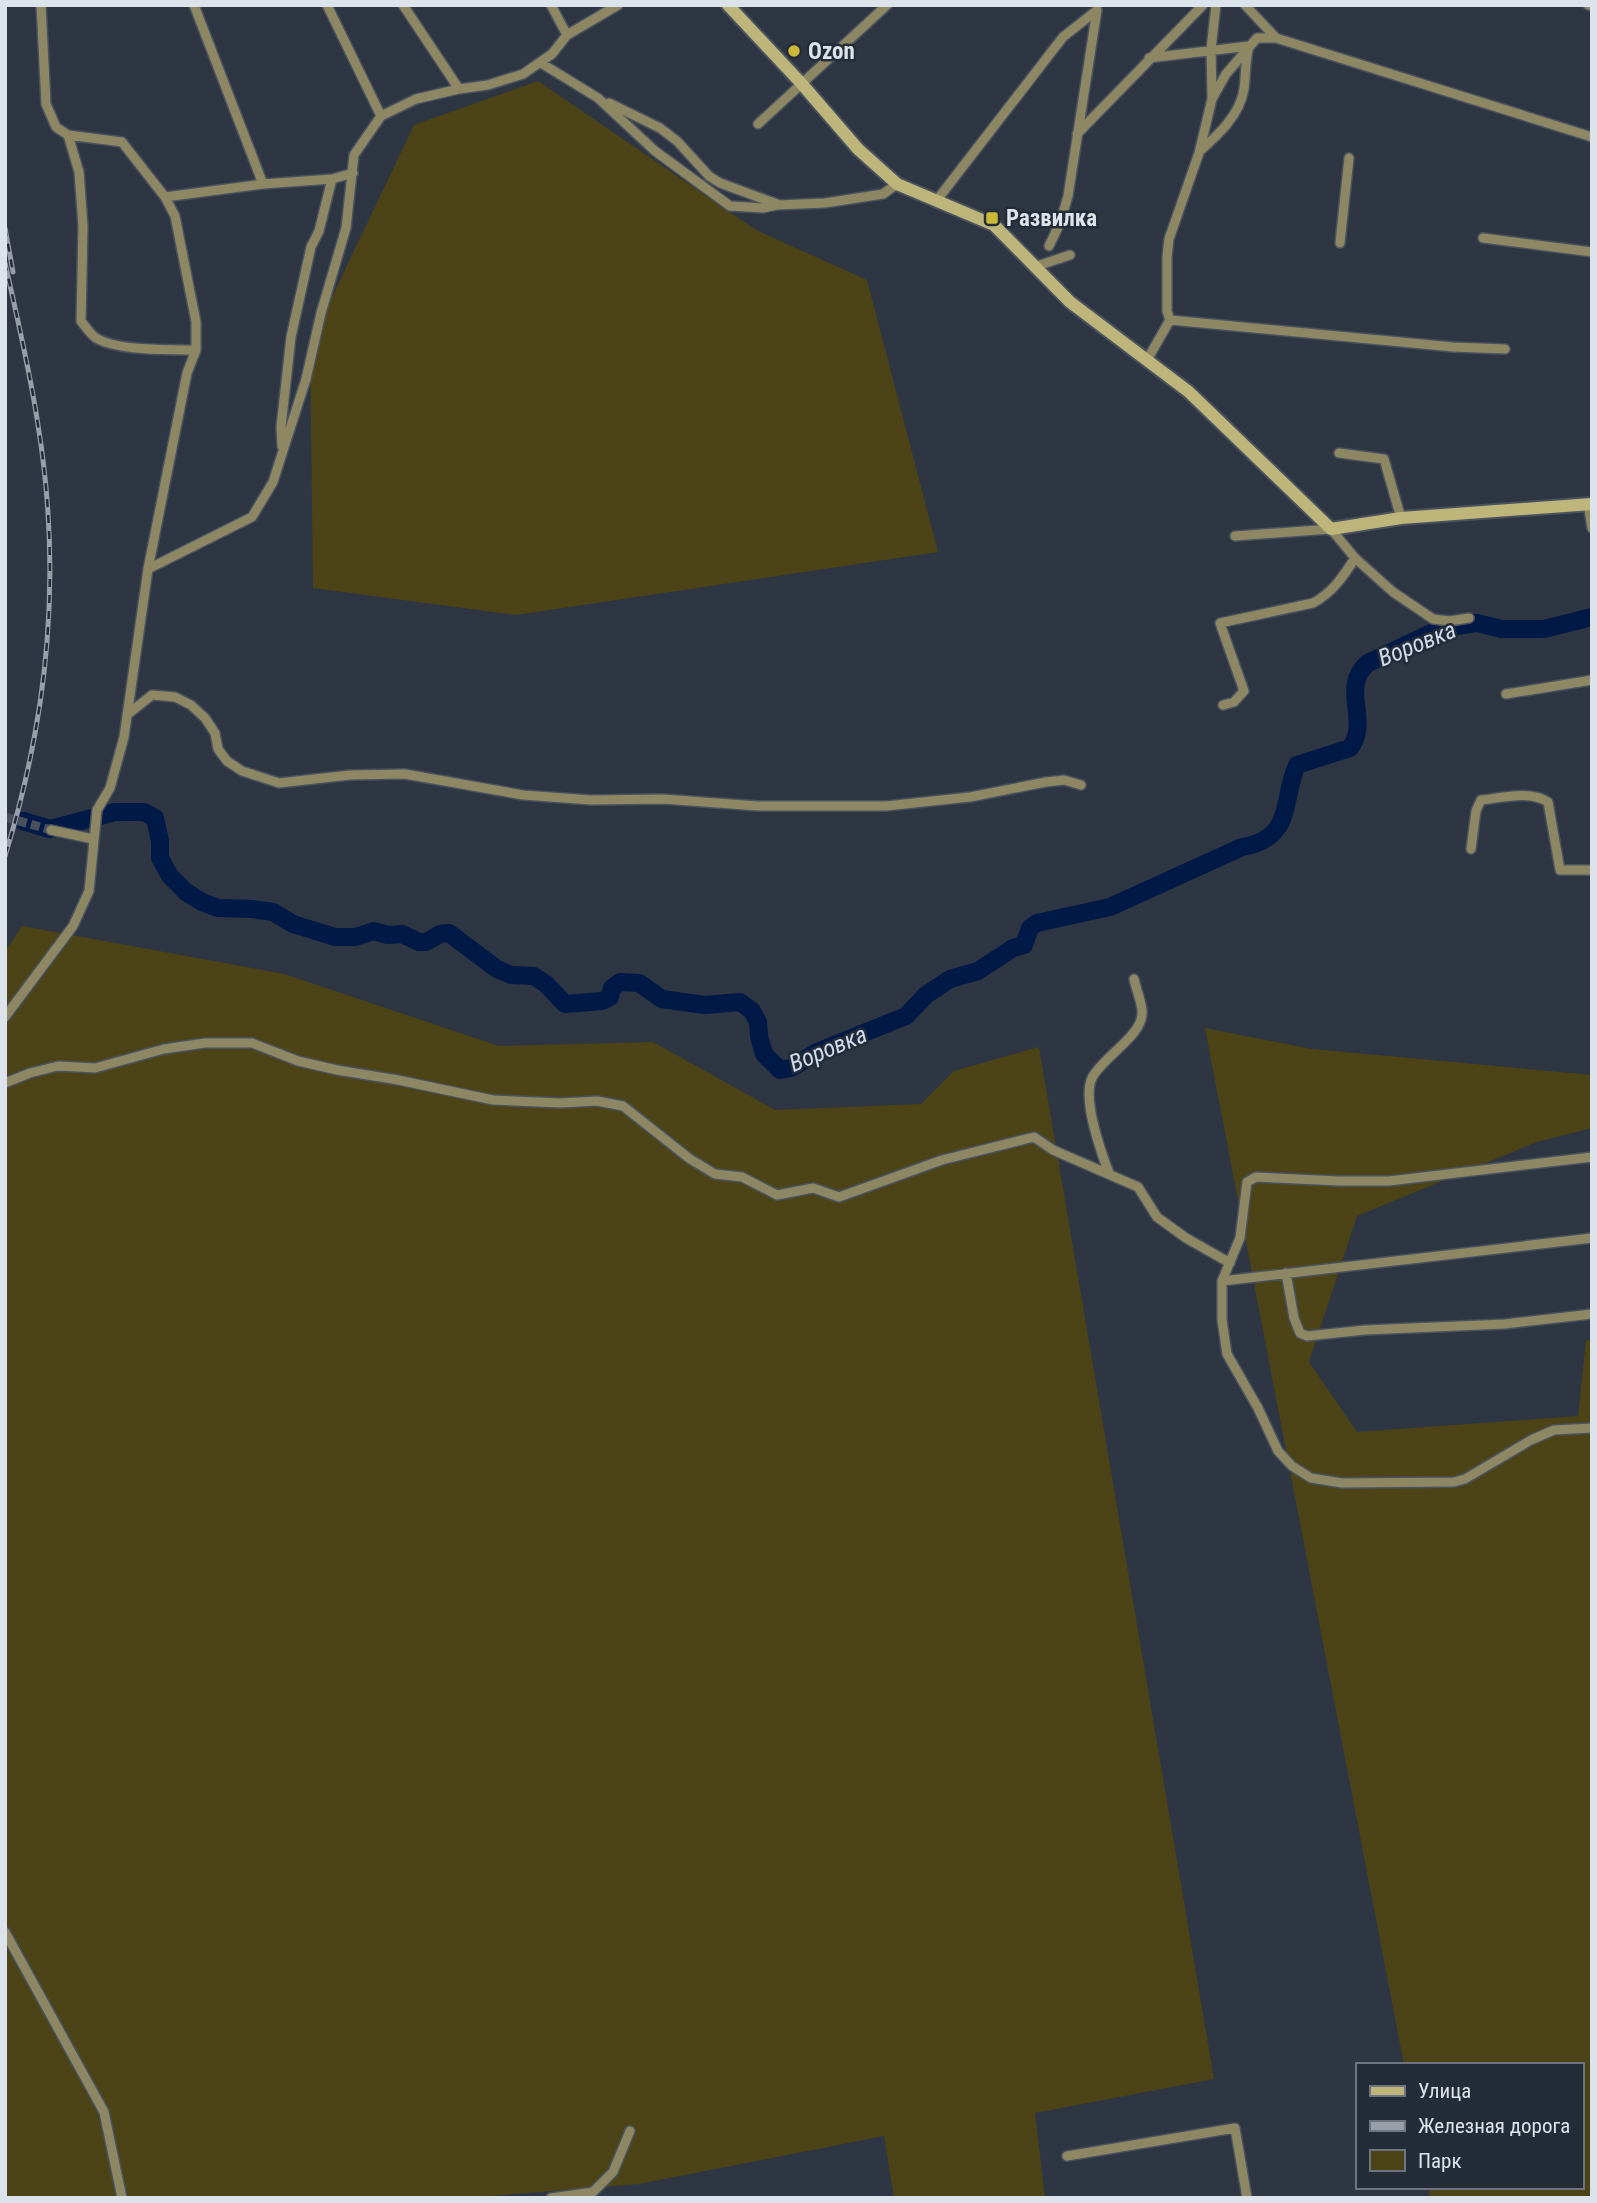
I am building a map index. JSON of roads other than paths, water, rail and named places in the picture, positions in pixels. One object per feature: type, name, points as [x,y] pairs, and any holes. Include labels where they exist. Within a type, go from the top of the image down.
[{"type":"street","points":[[5,1017],[73,926],[83,906],[92,871],[97,810],[110,788],[124,737],[148,569],[187,373],[196,350],[196,322],[176,216],[165,197],[122,142],[68,135],[56,127],[46,104],[41,5]]},
{"type":"street","points":[[194,5],[263,184]]},
{"type":"street","points":[[327,5],[381,116]]},
{"type":"street","points":[[404,5],[459,89]]},
{"type":"street","points":[[551,5],[567,35]]},
{"type":"street","points":[[148,569],[251,517],[273,482],[306,379],[321,313],[343,240],[354,155],[381,116],[416,99],[510,80],[541,63],[567,35],[618,5]]},
{"type":"street","points":[[728,5],[851,141],[897,184],[994,225],[1070,302],[1189,391],[1331,530],[1355,558],[1393,592],[1433,619],[1450,621],[1469,618]]},
{"type":"street","points":[[758,124],[887,5]]},
{"type":"street","points":[[1076,134],[1203,5]]},
{"type":"street","points":[[1147,360],[1170,320],[1167,311],[1167,257],[1170,239],[1199,153],[1212,99],[1211,49],[1216,5]]},
{"type":"street","points":[[1245,5],[1276,38]]},
{"type":"street","points":[[1049,246],[1060,223],[1068,196],[1097,8]]},
{"type":"street","points":[[937,200],[1063,37],[1097,8]]},
{"type":"street","points":[[1212,99],[1226,74],[1257,38],[1276,38],[1592,137]]},
{"type":"street","points":[[1149,58],[1250,46]]},
{"type":"street","points":[[1199,153],[1215,138],[1241,102],[1245,61],[1250,46]]},
{"type":"street","points":[[541,63],[598,98],[660,128],[677,141],[709,176]]},
{"type":"street","points":[[598,98],[674,166],[730,206],[762,208],[825,203],[883,194],[897,184]]},
{"type":"street","points":[[68,135],[79,172],[83,226],[82,321],[97,338],[116,344],[158,350],[196,350]]},
{"type":"street","points":[[1340,243],[1349,159]]},
{"type":"street","points":[[674,166],[709,176],[740,192],[777,205]]},
{"type":"street","points":[[165,197],[332,178],[353,173]]},
{"type":"street","points":[[283,451],[281,427],[291,337],[311,247],[319,231],[332,178]]},
{"type":"street","points":[[1483,238],[1592,252]]},
{"type":"street","points":[[1034,267],[1070,256]]},
{"type":"street","points":[[1170,320],[1453,347],[1505,349]]},
{"type":"street","points":[[1339,453],[1384,459],[1401,518]]},
{"type":"street","points":[[1235,536],[1331,530],[1401,518],[1590,504],[1592,528]]},
{"type":"street","points":[[1223,705],[1234,702],[1244,691],[1220,623],[1313,603],[1326,596],[1340,581],[1355,558]]},
{"type":"street","points":[[1506,694],[1592,680]]},
{"type":"street","points":[[128,714],[152,695],[175,697],[191,705],[205,718],[215,733],[218,749],[227,761],[242,771],[279,783],[350,775],[405,774],[523,795],[591,800],[663,799],[758,806],[886,806],[970,797],[1064,780],[1080,785]]},
{"type":"street","points":[[1471,849],[1476,811],[1481,800],[1530,796],[1541,798],[1548,803],[1560,870],[1592,870]]},
{"type":"street","points":[[51,830],[93,839]]},
{"type":"street","points":[[1109,1173],[1101,1155],[1090,1109],[1091,1080],[1113,1051],[1136,1032],[1143,1013],[1134,978]]},
{"type":"street","points":[[5,1083],[58,1066],[94,1068],[164,1049],[205,1043],[253,1044],[298,1061],[493,1100],[560,1103],[597,1101],[623,1106],[690,1159],[715,1174],[742,1177],[777,1195],[813,1188],[839,1197],[942,1160],[1034,1137],[1053,1150],[1138,1187],[1157,1217],[1230,1263]]},
{"type":"street","points":[[1592,1157],[1389,1181],[1256,1177],[1247,1182],[1240,1238],[1222,1282],[1222,1320],[1227,1354],[1258,1408],[1278,1451],[1292,1466],[1311,1478],[1342,1483],[1454,1482],[1465,1479],[1553,1430],[1592,1428]]},
{"type":"street","points":[[1222,1282],[1592,1238]]},
{"type":"street","points":[[1286,1273],[1294,1318],[1300,1333],[1307,1336],[1365,1330],[1505,1324],[1592,1314]]},
{"type":"street","points":[[5,1931],[104,2112],[121,2198]]},
{"type":"street","points":[[1067,2156],[1235,2128],[1247,2198]]},
{"type":"street","points":[[551,2198],[593,2192],[613,2172],[630,2131]]},
{"type":"waterway","name":"Воровка","points":[[23,821],[50,829],[115,812],[144,812],[155,818],[160,841],[160,858],[170,876],[186,892],[202,902],[218,908],[273,912],[293,924],[335,937],[355,937],[374,931],[388,935],[402,934],[419,942],[426,942],[440,934],[449,933],[497,969],[511,975],[534,976],[546,984],[565,1004],[602,1001],[610,997],[612,988],[620,982],[639,983],[662,999],[705,1005],[740,1002],[752,1011],[758,1022],[764,1054],[780,1070],[791,1068],[817,1052],[906,1016],[926,995],[950,979],[978,971],[1013,948],[1024,945],[1030,928],[1037,923],[1110,907],[1270,836],[1283,817],[1297,765],[1350,748],[1356,738],[1356,683],[1360,672],[1368,663],[1442,628],[1477,623],[1502,629],[1544,629],[1592,617]]},
{"type":"tunnel","points":[[5,817],[51,830]]},
{"type":"railway","points":[[5,228],[13,272]]},
{"type":"railway","points":[[5,263],[38,425],[49,534],[50,588],[41,696],[32,749],[5,856]]},
{"type":"place","name":"Ozon","points":[[794,51]]},
{"type":"place","name":"Развилка","points":[[992,218]]}]
